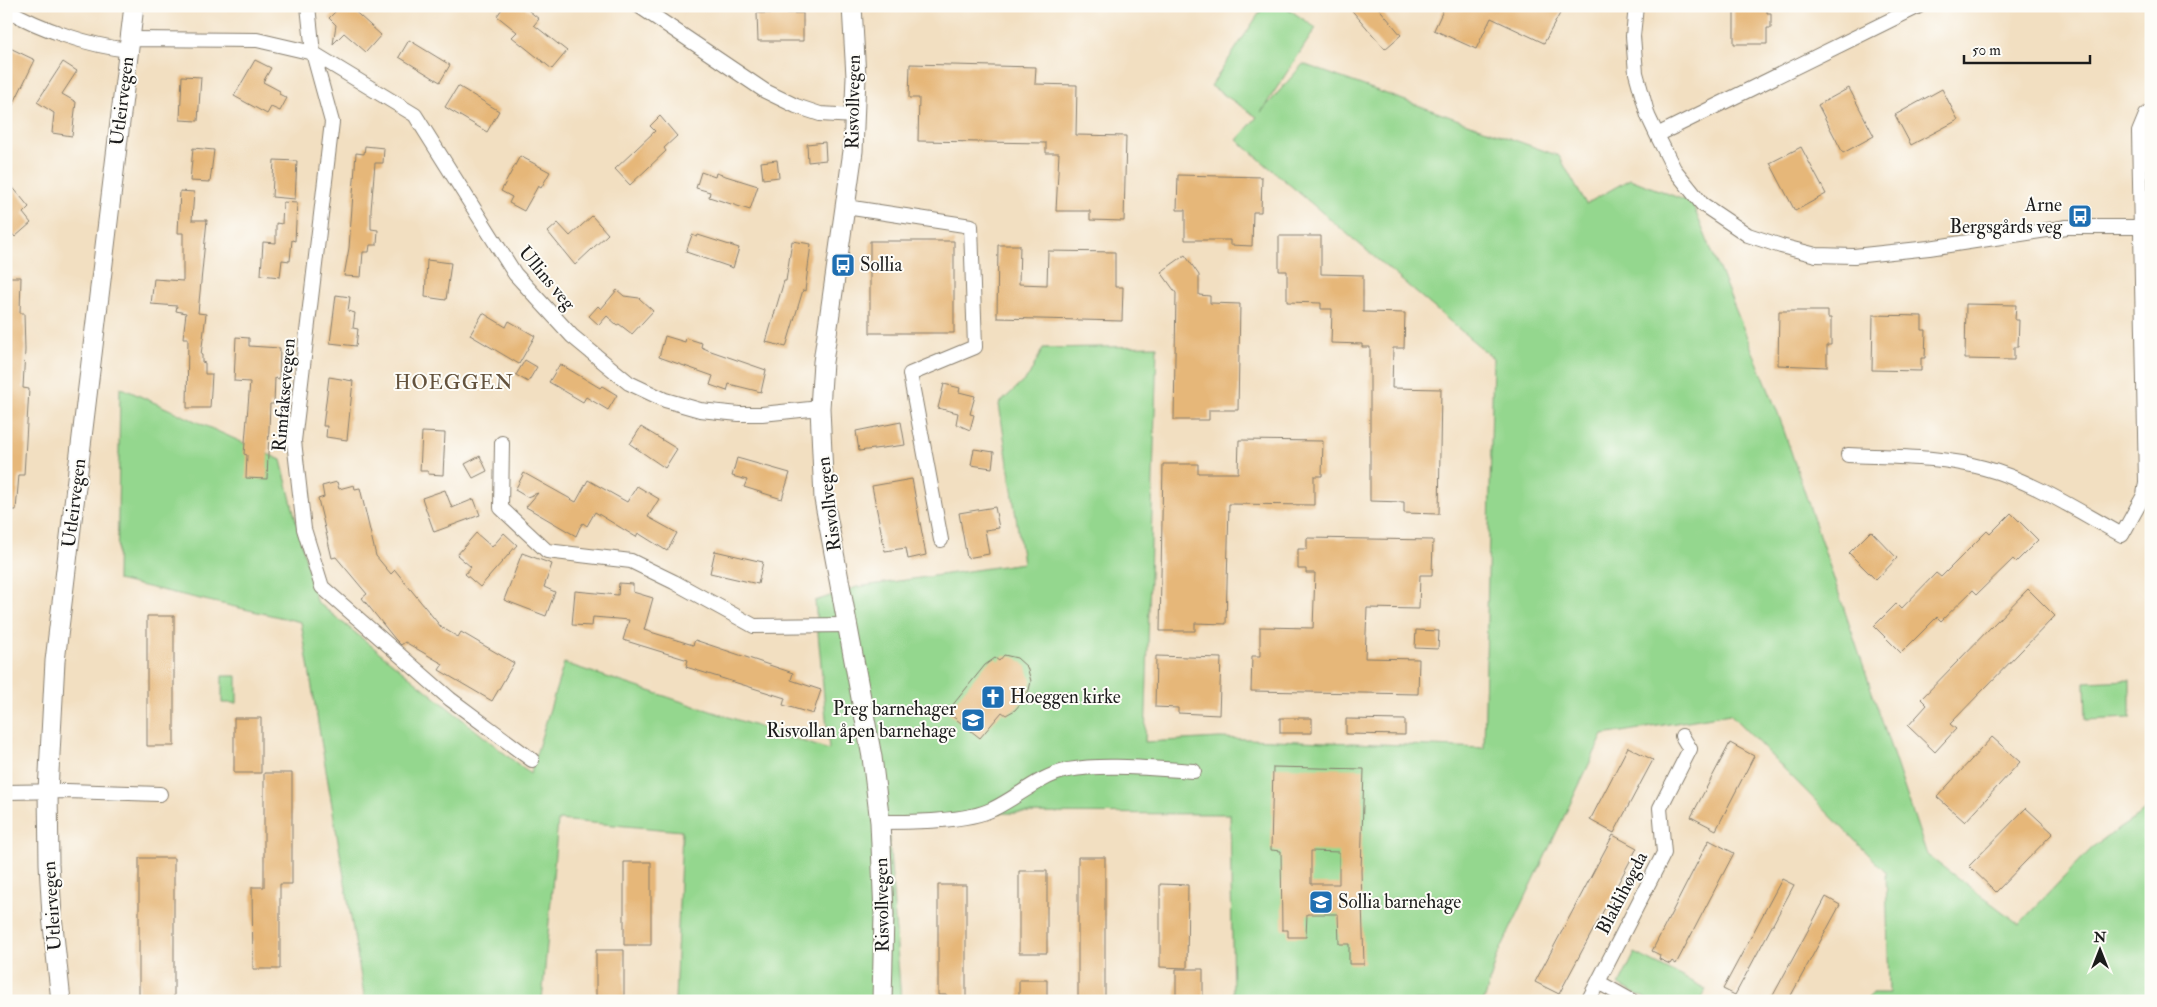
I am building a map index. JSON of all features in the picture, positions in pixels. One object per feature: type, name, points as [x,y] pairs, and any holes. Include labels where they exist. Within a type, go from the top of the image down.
[{"type":"street","name":"Utleirvegen","points":[[61,1001],[52,916],[48,791],[55,661],[134,6]]},
{"type":"street","points":[[308,6],[312,54]]},
{"type":"street","points":[[639,6],[773,94],[796,106],[820,114],[855,116]]},
{"type":"street","name":"Risvollvegen","points":[[852,6],[856,76],[855,116],[846,207],[823,362],[820,408],[824,499],[872,757],[880,822],[884,914],[882,1001]]},
{"type":"street","points":[[1636,6],[1632,36],[1636,74],[1648,116],[1657,135],[1674,169],[1702,204],[1748,235],[1816,255],[1854,256],[1929,248],[2067,227],[2146,227]]},
{"type":"street","points":[[1657,135],[1920,6]]},
{"type":"street","name":"Ullins veg","points":[[12,10],[74,38],[102,47],[129,44],[257,40],[312,54],[415,115],[515,274],[572,336],[628,383],[665,400],[700,410],[762,414],[820,408]]},
{"type":"street","name":"Rimfaksevegen","points":[[312,54],[332,122],[294,441],[304,529],[322,587],[450,699],[532,760]]},
{"type":"street","points":[[1848,455],[1949,461],[1986,468],[2028,485],[2122,534],[2144,495],[2146,482],[2146,227],[2139,182],[2139,132],[2146,115],[2151,111]]},
{"type":"street","points":[[846,207],[971,226],[975,347],[910,374],[941,540]]},
{"type":"street","points":[[502,444],[501,508],[547,551],[631,561],[674,582],[754,626],[847,625]]},
{"type":"street","name":"Blaklihøgda","points":[[1588,1001],[1664,854],[1660,808],[1690,749],[1682,736]]},
{"type":"street","points":[[880,822],[955,819],[992,810],[1050,775],[1068,770],[1130,768],[1194,771]]},
{"type":"street","points":[[6,792],[48,791],[160,794]]},
{"type":"street","points":[[1598,982],[1632,1001]]},
{"type":"green space","points":[[1264,6],[1284,6],[1316,28],[1261,112],[1303,64],[1559,156],[1586,204],[1630,179],[1692,203],[1778,413],[1927,855],[2019,924],[2095,845],[2151,807],[2151,1001],[1865,1001],[1873,993],[1889,993],[1886,872],[1730,714],[1603,735],[1497,957],[1484,1001],[1233,1001],[1230,814],[989,813],[888,825],[901,1001],[675,1001],[682,831],[558,820],[542,1001],[365,1001],[301,622],[117,580],[120,387],[281,460],[316,601],[530,774],[564,663],[829,750],[815,601],[857,587],[1023,563],[999,404],[1029,376],[1043,348],[1157,346],[1145,742],[1220,738],[1484,748],[1493,358],[1237,140],[1257,117],[1211,86]]},
{"type":"green space","points":[[222,676],[237,676],[237,703],[222,703]]},
{"type":"green space","points":[[2130,680],[2130,718],[2086,720],[2085,682]]},
{"type":"green space","points":[[1635,953],[1706,989],[1701,1001],[1650,1001],[1619,985]]},
{"type":"building","points":[[341,6],[349,6],[381,35],[366,52],[344,33],[333,44],[336,25],[329,18]]},
{"type":"building","points":[[504,6],[523,6],[539,19],[534,25],[567,51],[552,69],[512,37],[517,32],[497,16]]},
{"type":"building","points":[[1348,6],[1377,6],[1401,35],[1385,49]]},
{"type":"building","points":[[1445,6],[1564,6],[1544,43],[1491,18],[1476,49],[1434,30]]},
{"type":"building","points":[[1734,6],[1767,6],[1767,13],[1771,13],[1771,28],[1767,28],[1767,44],[1734,44]]},
{"type":"building","points":[[757,13],[803,13],[803,41],[758,41]]},
{"type":"building","points":[[409,40],[450,65],[440,82],[399,57]]},
{"type":"building","points":[[10,48],[35,60],[6,119],[6,55]]},
{"type":"building","points":[[255,60],[271,68],[263,82],[280,91],[279,94],[287,98],[280,111],[271,107],[267,114],[234,96]]},
{"type":"building","points":[[63,62],[77,71],[62,94],[76,102],[72,136],[52,133],[54,113],[37,102]]},
{"type":"building","points":[[910,64],[1036,67],[1035,84],[1077,85],[1076,135],[1126,136],[1124,221],[1090,220],[1090,211],[1056,211],[1059,153],[1046,153],[1046,143],[918,141],[919,98],[909,98]]},
{"type":"building","points":[[182,76],[201,77],[198,121],[180,120]]},
{"type":"building","points":[[458,86],[499,111],[487,132],[445,107]]},
{"type":"building","points":[[1849,88],[1874,136],[1843,153],[1818,105]]},
{"type":"building","points":[[1942,89],[1958,120],[1911,145],[1895,115]]},
{"type":"building","points":[[660,116],[677,136],[664,148],[666,151],[630,185],[615,169],[655,131],[650,126]]},
{"type":"building","points":[[825,142],[826,160],[808,162],[807,144]]},
{"type":"building","points":[[365,146],[384,148],[383,163],[375,163],[371,210],[371,229],[378,230],[377,245],[370,245],[369,252],[363,252],[361,277],[344,276],[349,248],[356,153],[364,154]]},
{"type":"building","points":[[1801,147],[1826,194],[1795,211],[1770,163]]},
{"type":"building","points":[[193,148],[214,150],[210,182],[190,181]]},
{"type":"building","points":[[520,156],[550,172],[541,188],[538,186],[524,211],[509,203],[512,197],[501,191]]},
{"type":"building","points":[[274,160],[297,161],[295,199],[272,197]]},
{"type":"building","points":[[777,160],[779,177],[763,179],[761,162]]},
{"type":"building","points":[[701,172],[715,177],[716,173],[758,186],[750,210],[709,197],[710,192],[696,188]]},
{"type":"building","points":[[1178,175],[1262,177],[1261,212],[1253,212],[1252,246],[1230,245],[1230,240],[1185,240],[1185,210],[1177,210]]},
{"type":"building","points":[[6,179],[29,207],[23,213],[31,223],[15,237],[6,227]]},
{"type":"building","points":[[180,191],[194,192],[192,220],[207,220],[198,313],[206,314],[201,355],[202,362],[205,363],[205,374],[212,374],[210,408],[187,408],[188,338],[183,338],[186,313],[176,311],[177,306],[151,304],[154,279],[183,281],[183,233],[178,233]]},
{"type":"building","points":[[283,202],[297,203],[295,241],[292,240],[290,261],[282,260],[280,277],[261,275],[263,242],[276,243],[276,223],[282,224]]},
{"type":"building","points":[[592,216],[608,234],[575,265],[548,232],[558,223],[570,236]]},
{"type":"building","points":[[692,235],[697,237],[698,235],[739,248],[733,268],[686,252]]},
{"type":"building","points":[[1279,236],[1321,236],[1321,274],[1363,275],[1363,312],[1405,313],[1404,348],[1393,348],[1392,388],[1441,389],[1439,514],[1404,513],[1404,502],[1370,501],[1370,347],[1362,347],[1362,344],[1331,343],[1332,309],[1321,309],[1321,303],[1287,302],[1287,271],[1279,271]]},
{"type":"building","points":[[792,241],[811,244],[805,291],[803,290],[786,347],[766,342],[784,281],[786,281]]},
{"type":"building","points":[[870,241],[954,241],[954,333],[870,333]]},
{"type":"building","points":[[998,245],[1020,245],[1019,284],[1047,285],[1048,251],[1115,252],[1115,287],[1123,287],[1122,321],[997,318]]},
{"type":"building","points":[[1185,255],[1199,275],[1199,295],[1210,296],[1210,303],[1240,304],[1238,410],[1209,410],[1209,420],[1174,420],[1176,293],[1161,272]]},
{"type":"building","points":[[427,260],[451,263],[446,300],[425,297]]},
{"type":"building","points":[[6,277],[21,277],[20,313],[24,313],[25,350],[23,388],[29,389],[24,475],[19,475],[16,510],[6,510]]},
{"type":"building","points":[[617,290],[624,296],[639,298],[653,311],[632,334],[607,316],[599,325],[589,316],[598,306],[601,309]]},
{"type":"building","points":[[336,295],[350,297],[348,311],[355,313],[353,328],[358,329],[356,346],[330,343]]},
{"type":"building","points":[[1966,304],[2016,305],[2015,320],[2019,320],[2018,347],[2014,347],[2014,360],[1965,359]]},
{"type":"building","points":[[1779,311],[1828,311],[1828,318],[1831,318],[1831,345],[1827,345],[1827,367],[1778,365]]},
{"type":"building","points":[[483,313],[506,327],[509,321],[535,336],[519,364],[470,335]]},
{"type":"building","points":[[1873,315],[1922,316],[1922,330],[1926,330],[1925,358],[1921,358],[1921,371],[1872,370]]},
{"type":"building","points":[[665,336],[685,342],[686,338],[702,343],[701,347],[708,350],[766,370],[761,392],[729,384],[727,391],[710,385],[713,376],[659,357]]},
{"type":"building","points":[[236,337],[249,338],[249,346],[280,348],[279,379],[275,378],[274,404],[270,404],[267,479],[246,478],[247,455],[244,454],[250,382],[234,381]]},
{"type":"building","points":[[525,360],[537,367],[528,382],[516,375]]},
{"type":"building","points":[[560,364],[600,388],[602,386],[617,395],[608,410],[586,397],[583,402],[549,382]]},
{"type":"building","points":[[329,377],[353,381],[347,440],[326,437],[327,426],[323,426]]},
{"type":"building","points":[[944,384],[960,388],[959,392],[975,396],[970,414],[974,415],[970,430],[956,424],[958,413],[938,408]]},
{"type":"building","points":[[901,422],[905,445],[859,451],[856,431]]},
{"type":"building","points":[[641,427],[677,449],[665,468],[630,444]]},
{"type":"building","points":[[422,432],[445,433],[443,475],[428,474],[428,471],[420,471]]},
{"type":"building","points":[[1239,440],[1323,441],[1322,476],[1314,476],[1314,505],[1229,504],[1226,624],[1195,623],[1195,631],[1160,631],[1163,464],[1198,464],[1198,473],[1238,473]]},
{"type":"building","points":[[974,449],[994,452],[992,468],[971,465]]},
{"type":"building","points":[[480,456],[487,471],[473,478],[465,464]]},
{"type":"building","points":[[737,458],[790,473],[782,499],[744,487],[747,480],[732,476]]},
{"type":"building","points":[[524,473],[576,502],[588,480],[627,502],[637,486],[659,499],[648,517],[677,533],[667,551],[638,533],[636,537],[595,512],[587,526],[583,523],[576,536],[526,507],[538,493],[527,497],[515,490]]},
{"type":"building","points":[[912,479],[926,555],[908,559],[906,548],[885,551],[872,486]]},
{"type":"building","points":[[337,482],[339,489],[354,485],[355,489],[360,488],[376,556],[391,574],[395,570],[441,627],[458,637],[461,632],[514,663],[492,701],[439,670],[443,664],[405,642],[401,645],[362,598],[367,594],[336,557],[332,558],[318,499],[324,497],[322,486]]},
{"type":"building","points":[[445,490],[452,508],[474,499],[480,515],[434,532],[422,498]]},
{"type":"building","points":[[995,507],[999,528],[985,530],[989,554],[967,558],[959,513]]},
{"type":"building","points":[[2011,513],[2038,540],[2016,562],[2013,559],[1977,594],[1973,590],[1941,621],[1937,617],[1901,653],[1874,626],[1896,604],[1901,609],[1936,573],[1941,577],[1987,531],[1990,534]]},
{"type":"building","points":[[1871,531],[1897,558],[1876,580],[1849,553]]},
{"type":"building","points":[[476,533],[492,547],[504,533],[517,545],[480,587],[465,574],[471,567],[457,555]]},
{"type":"building","points":[[1307,538],[1433,540],[1432,575],[1420,575],[1419,609],[1367,608],[1365,658],[1419,659],[1418,694],[1251,691],[1252,656],[1260,656],[1260,627],[1313,628],[1315,573],[1306,573],[1306,569],[1298,569],[1298,549],[1307,549]]},
{"type":"building","points":[[715,551],[763,562],[758,584],[710,573]]},
{"type":"building","points":[[522,553],[552,564],[544,587],[555,592],[546,616],[504,600]]},
{"type":"building","points":[[619,583],[633,584],[633,592],[653,598],[644,630],[693,645],[695,640],[793,673],[791,680],[821,690],[813,714],[783,705],[785,698],[686,667],[688,660],[623,640],[629,620],[593,617],[592,626],[572,625],[575,591],[618,595]]},
{"type":"building","points":[[2028,589],[2055,616],[1950,724],[1956,729],[1935,752],[1908,726],[1927,705],[1921,699]]},
{"type":"building","points":[[147,616],[174,616],[174,746],[147,746]]},
{"type":"building","points":[[1416,630],[1439,631],[1438,649],[1415,648]]},
{"type":"building","name":"Hoeggen kirke","points":[[1004,655],[1017,658],[1027,667],[1031,681],[1029,690],[1015,710],[1006,715],[1002,712],[980,738],[947,712],[985,665],[995,658],[999,661]]},
{"type":"building","points":[[1156,656],[1221,658],[1219,715],[1178,713],[1178,708],[1155,707]]},
{"type":"building","points":[[234,718],[261,718],[261,773],[234,773]]},
{"type":"building","points":[[1280,718],[1312,718],[1312,733],[1280,733]]},
{"type":"building","points":[[1346,719],[1405,720],[1405,735],[1346,734]]},
{"type":"building","points":[[1992,737],[2020,762],[1965,822],[1937,797]]},
{"type":"building","points":[[1730,743],[1754,756],[1716,830],[1691,817]]},
{"type":"building","points":[[1628,747],[1653,760],[1614,833],[1590,820]]},
{"type":"building","points":[[1273,767],[1364,769],[1361,871],[1364,964],[1349,964],[1349,944],[1339,944],[1338,914],[1307,914],[1306,937],[1288,937],[1288,930],[1282,930],[1281,851],[1271,850]],"holes":[[[1311,851],[1339,852],[1339,884],[1311,884]]]},
{"type":"building","points":[[264,773],[292,773],[292,884],[280,884],[280,969],[253,969],[252,887],[264,887]]},
{"type":"building","points":[[2026,808],[2053,833],[1996,892],[1969,866]]},
{"type":"building","points":[[1613,835],[1637,848],[1559,994],[1535,982]]},
{"type":"building","points":[[1709,840],[1734,853],[1676,964],[1672,961],[1670,964],[1659,959],[1660,955],[1652,951]]},
{"type":"building","points":[[1078,857],[1105,857],[1105,1001],[1078,1001]]},
{"type":"building","points":[[139,858],[174,858],[174,1001],[139,1001]]},
{"type":"building","points":[[624,862],[651,862],[651,945],[624,945]]},
{"type":"building","points":[[1019,871],[1047,871],[1047,953],[1019,953]]},
{"type":"building","points":[[1782,879],[1794,885],[1735,995],[1723,989]]},
{"type":"building","points":[[1160,884],[1188,885],[1187,968],[1160,967]]},
{"type":"building","points":[[938,885],[966,885],[966,999],[947,999],[947,995],[938,995]]},
{"type":"building","points":[[1826,897],[1840,905],[1788,1001],[1770,1001]]},
{"type":"building","points":[[596,950],[624,950],[624,1001],[596,1001]]},
{"type":"building","points":[[1176,969],[1203,969],[1203,1001],[1176,1001]]},
{"type":"building","points":[[1019,980],[1047,980],[1047,1001],[1019,1001]]},
{"type":"place","name":"Arne Bergsgårds veg","points":[[2080,216]]},
{"type":"place","name":"Sollia","points":[[843,265]]},
{"type":"place","name":"Hoeggen kirke","points":[[993,697]]},
{"type":"place","name":"Preg barnehager Risvollan åpen barnehage","points":[[973,720]]},
{"type":"place","name":"Sollia barnehage","points":[[1321,902]]},
{"type":"district","name":"HOEGGEN","points":[[454,382]]}]
